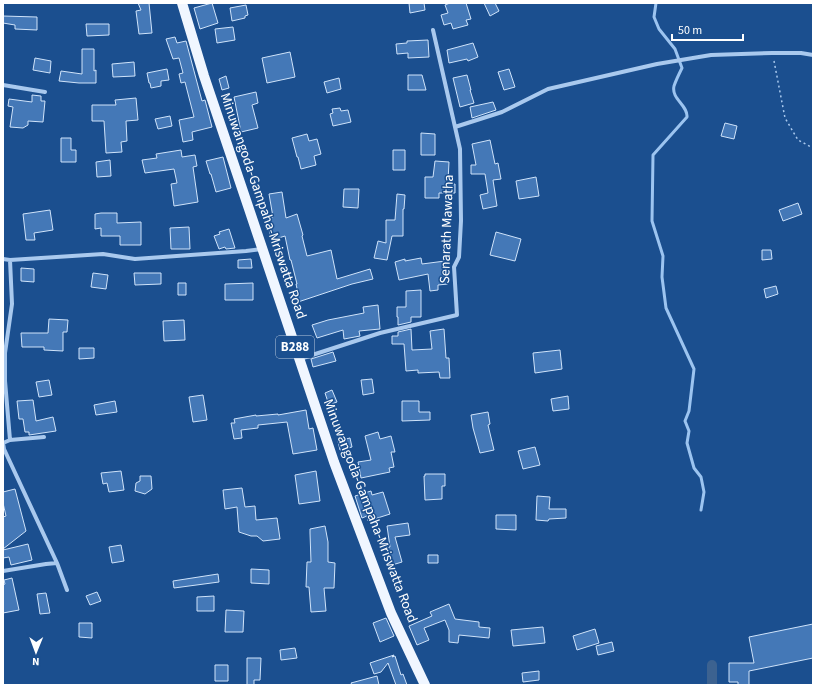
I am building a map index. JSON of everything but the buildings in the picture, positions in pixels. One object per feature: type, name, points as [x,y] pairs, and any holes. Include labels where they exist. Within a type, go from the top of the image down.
[{"type":"main road","name":"Minuwangoda-Gampaha-Mriswatta Road","points":[[182,3],[204,76],[334,462],[389,606],[425,685]]},
{"type":"street","name":"Senarath Mawatha","points":[[299,359],[380,333],[457,315],[454,267],[459,257],[461,221],[460,149],[433,30]]},
{"type":"street","points":[[456,127],[502,112],[548,89],[657,64],[711,55],[772,53],[801,53],[813,55]]},
{"type":"street","points":[[3,85],[45,92]]},
{"type":"street","points":[[3,259],[10,260],[103,254],[135,259],[246,251],[263,248]]},
{"type":"street","points":[[10,260],[12,304],[5,353],[4,381],[10,440]]},
{"type":"street","points":[[44,437],[10,440],[3,443],[3,449],[57,563],[67,590]]},
{"type":"street","points":[[3,571],[57,563]]},
{"type":"path","points":[[772,53],[785,118],[798,140],[813,148]]},
{"type":"waterway","points":[[656,3],[654,17],[659,29],[675,49],[682,68],[674,86],[674,91],[675,95],[685,109],[687,117],[653,155],[652,221],[663,256],[662,277],[666,308],[694,369],[689,411],[685,421],[689,431],[687,443],[694,468],[701,477],[704,492],[701,510]]},
{"type":"waterway","points":[[712,665],[712,685]]}]
